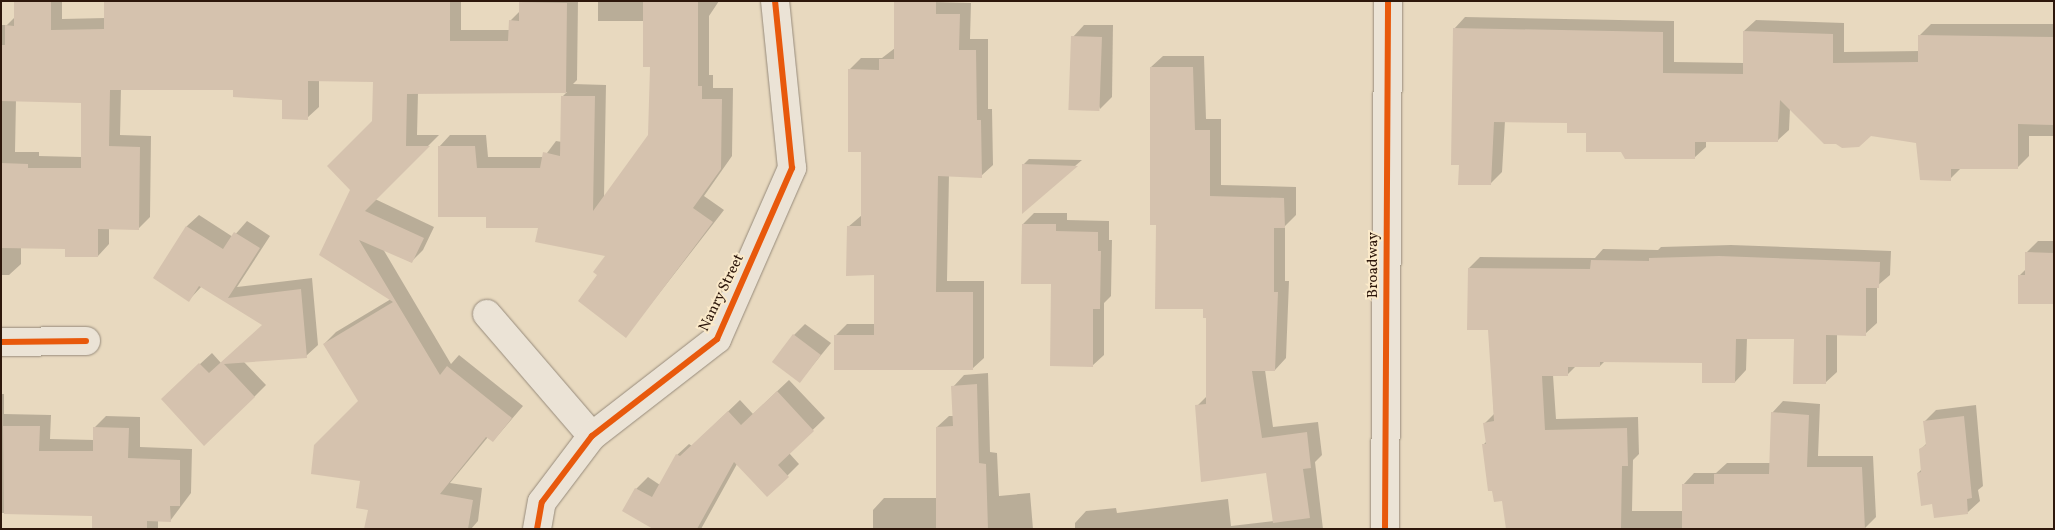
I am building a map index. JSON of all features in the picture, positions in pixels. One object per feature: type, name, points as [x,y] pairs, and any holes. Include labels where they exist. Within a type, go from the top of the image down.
[{"type":"street","name":"Nanry Street","points":[[537,529],[542,502],[592,436],[717,339],[792,168],[775,1]]},
{"type":"street","name":"Broadway","points":[[1386,529],[1388,1]]},
{"type":"street","points":[[487,314],[592,436]]},
{"type":"street","points":[[1,342],[86,342]]},
{"type":"building","points":[[14,1],[51,1],[51,30],[104,29],[104,1],[450,1],[450,41],[508,41],[509,20],[519,21],[519,2],[567,3],[566,93],[407,94],[406,146],[430,146],[365,211],[424,238],[412,263],[359,240],[440,375],[447,366],[512,418],[493,442],[486,437],[440,494],[473,500],[468,529],[364,529],[368,510],[356,508],[360,481],[311,474],[314,445],[358,401],[323,344],[393,302],[319,255],[350,190],[327,166],[372,121],[373,82],[308,81],[308,120],[282,119],[282,100],[233,97],[233,90],[110,90],[109,146],[140,147],[139,230],[98,229],[98,257],[65,257],[65,249],[1,248],[1,163],[28,164],[28,168],[81,168],[81,103],[1,101],[1,45],[5,45],[5,25],[14,26]]},
{"type":"building","points":[[643,1],[698,1],[698,86],[702,86],[702,99],[722,99],[721,169],[693,208],[713,222],[626,338],[578,301],[597,275],[593,272],[605,256],[535,242],[538,228],[486,228],[486,217],[438,217],[438,146],[475,146],[477,168],[540,168],[543,152],[560,156],[561,96],[595,96],[593,211],[648,135],[650,67],[643,67]]},
{"type":"building","points":[[894,1],[936,1],[936,14],[960,14],[959,50],[976,50],[977,120],[981,120],[982,178],[938,176],[936,292],[973,292],[973,370],[834,370],[834,335],[874,335],[874,275],[846,276],[847,226],[861,226],[861,152],[848,152],[848,69],[879,70],[879,59],[894,59]]},
{"type":"building","points":[[1453,28],[1663,32],[1663,73],[1743,74],[1743,31],[1833,34],[1833,63],[1918,62],[1918,35],[2054,37],[2054,125],[2018,124],[2018,169],[1951,169],[1951,181],[1920,180],[1916,143],[1871,136],[1859,147],[1842,148],[1836,144],[1824,144],[1780,100],[1778,142],[1695,142],[1695,159],[1625,159],[1621,152],[1586,152],[1586,133],[1567,133],[1567,123],[1494,122],[1491,185],[1458,185],[1459,165],[1451,165]]},
{"type":"building","points":[[1071,36],[1102,37],[1099,111],[1068,110]]},
{"type":"building","points":[[1150,67],[1193,67],[1195,130],[1210,130],[1210,196],[1284,198],[1285,228],[1274,228],[1274,292],[1278,292],[1275,371],[1252,371],[1262,438],[1307,432],[1311,468],[1303,469],[1310,518],[1273,523],[1266,473],[1201,482],[1195,405],[1206,404],[1206,318],[1203,318],[1203,309],[1155,309],[1156,225],[1150,225]]},
{"type":"building","points":[[1022,164],[1078,166],[1022,214]]},
{"type":"building","points":[[1022,224],[1056,224],[1056,231],[1098,232],[1098,251],[1101,251],[1100,309],[1093,309],[1093,367],[1050,366],[1051,284],[1021,284]]},
{"type":"building","points":[[186,226],[223,249],[234,232],[260,248],[228,298],[301,289],[307,358],[224,364],[255,397],[204,446],[161,399],[199,363],[209,373],[262,325],[199,286],[189,302],[153,278]]},
{"type":"building","points":[[2025,252],[2054,253],[2054,304],[2018,304],[2018,275],[2025,275]]},
{"type":"building","points":[[1719,256],[1880,262],[1879,288],[1866,288],[1866,336],[1826,335],[1826,384],[1793,384],[1794,339],[1736,339],[1735,383],[1702,383],[1702,363],[1600,362],[1600,367],[1568,367],[1568,376],[1542,376],[1545,430],[1627,428],[1628,466],[1622,466],[1621,529],[1506,529],[1502,501],[1494,502],[1492,491],[1488,491],[1482,444],[1486,444],[1483,423],[1494,421],[1488,330],[1467,330],[1468,268],[1590,269],[1591,260],[1649,261],[1649,258]]},
{"type":"building","points":[[793,334],[821,355],[800,383],[772,362]]},
{"type":"building","points":[[977,384],[979,463],[986,464],[988,529],[936,529],[936,427],[953,426],[951,386]]},
{"type":"building","points":[[777,391],[814,431],[778,465],[789,477],[767,497],[734,462],[697,529],[653,529],[622,511],[635,488],[652,497],[676,454],[680,456],[728,411],[741,425]]},
{"type":"building","points":[[1771,412],[1809,415],[1807,467],[1862,467],[1865,529],[1682,529],[1682,484],[1714,484],[1714,474],[1769,474]]},
{"type":"building","points":[[1964,416],[1972,498],[1967,499],[1968,514],[1934,518],[1932,504],[1921,506],[1917,473],[1921,472],[1919,449],[1926,445],[1923,421]]},
{"type":"building","points":[[3,426],[40,426],[39,451],[93,451],[93,427],[129,428],[128,458],[180,460],[180,506],[170,506],[171,522],[147,521],[147,529],[92,529],[92,516],[4,514]]},
{"type":"cycle path","points":[[537,529],[542,502],[592,436],[717,339],[792,168],[775,1]]},
{"type":"cycle path","points":[[1385,529],[1388,1]]},
{"type":"cycle path","points":[[1,342],[86,341]]}]
